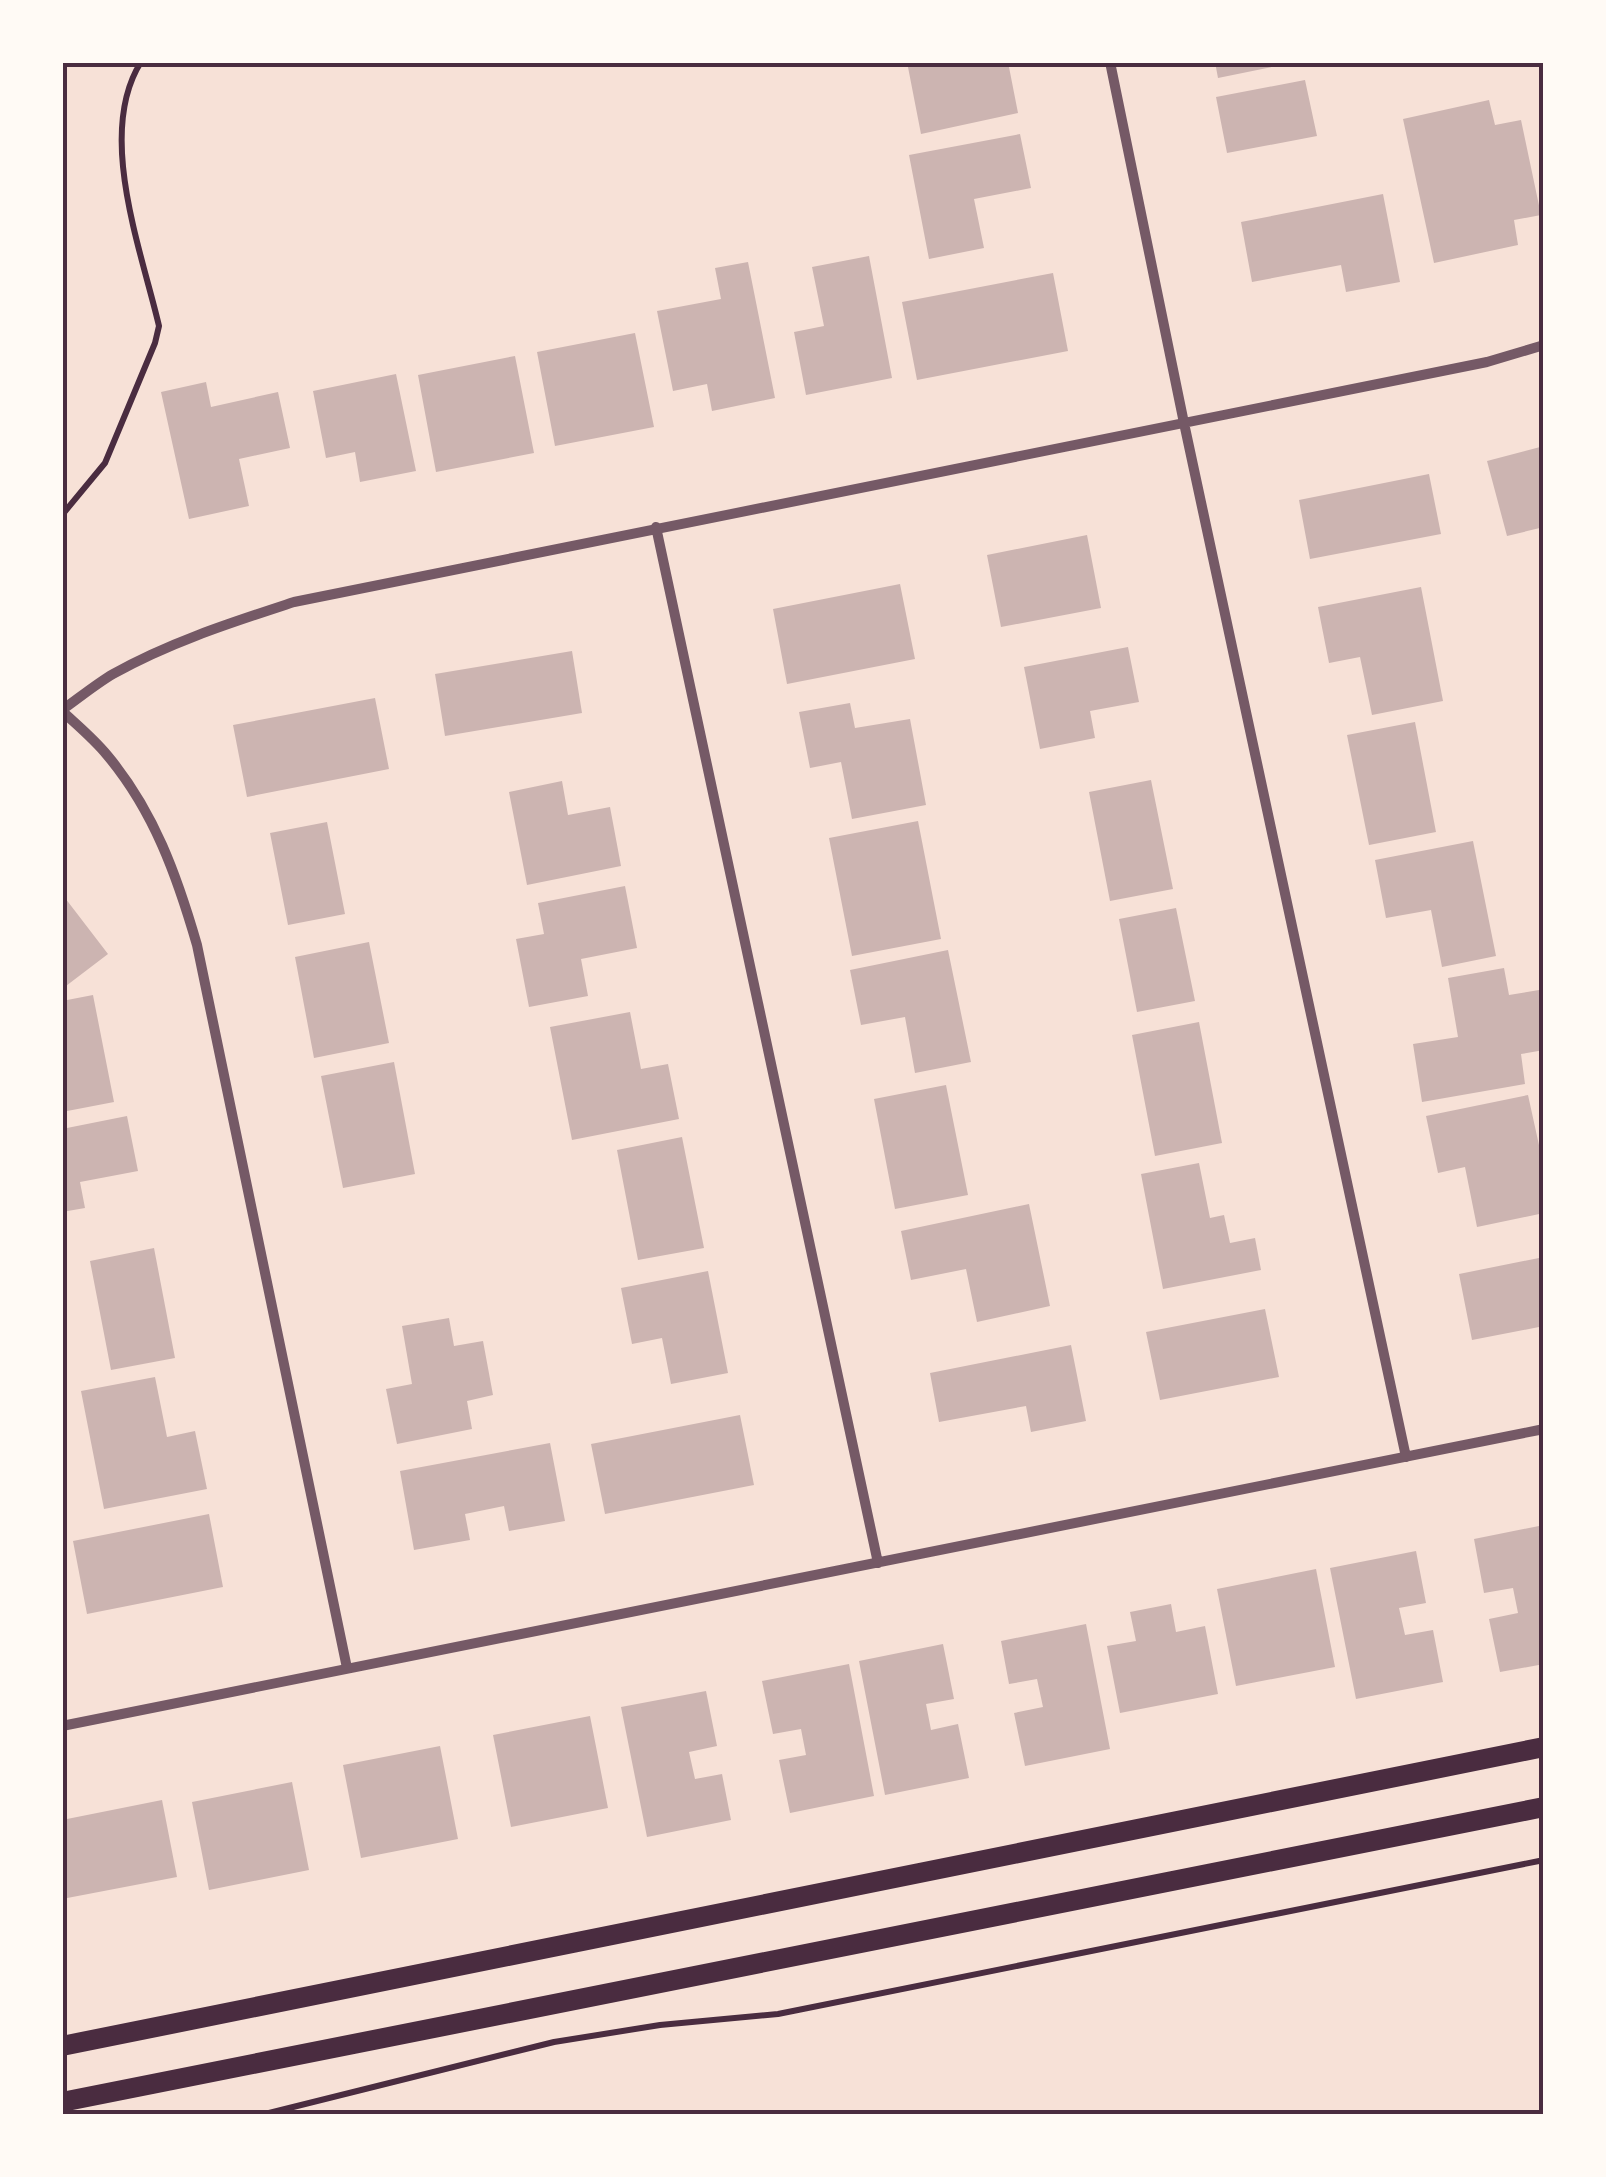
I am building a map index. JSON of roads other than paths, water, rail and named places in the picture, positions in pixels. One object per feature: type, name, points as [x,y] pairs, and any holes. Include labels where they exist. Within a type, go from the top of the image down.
[{"type":"main road","points":[[62,2046],[1544,1747]]},
{"type":"main road","points":[[62,2102],[1544,1807]]},
{"type":"street","points":[[1110,62],[1406,1458]]},
{"type":"street","points":[[347,1668],[197,945],[176,873],[151,819],[107,755],[62,710],[132,665],[210,630],[294,602],[1487,362],[1544,345]]},
{"type":"street","points":[[656,527],[878,1563]]},
{"type":"street","points":[[62,1726],[1544,1429]]}]
